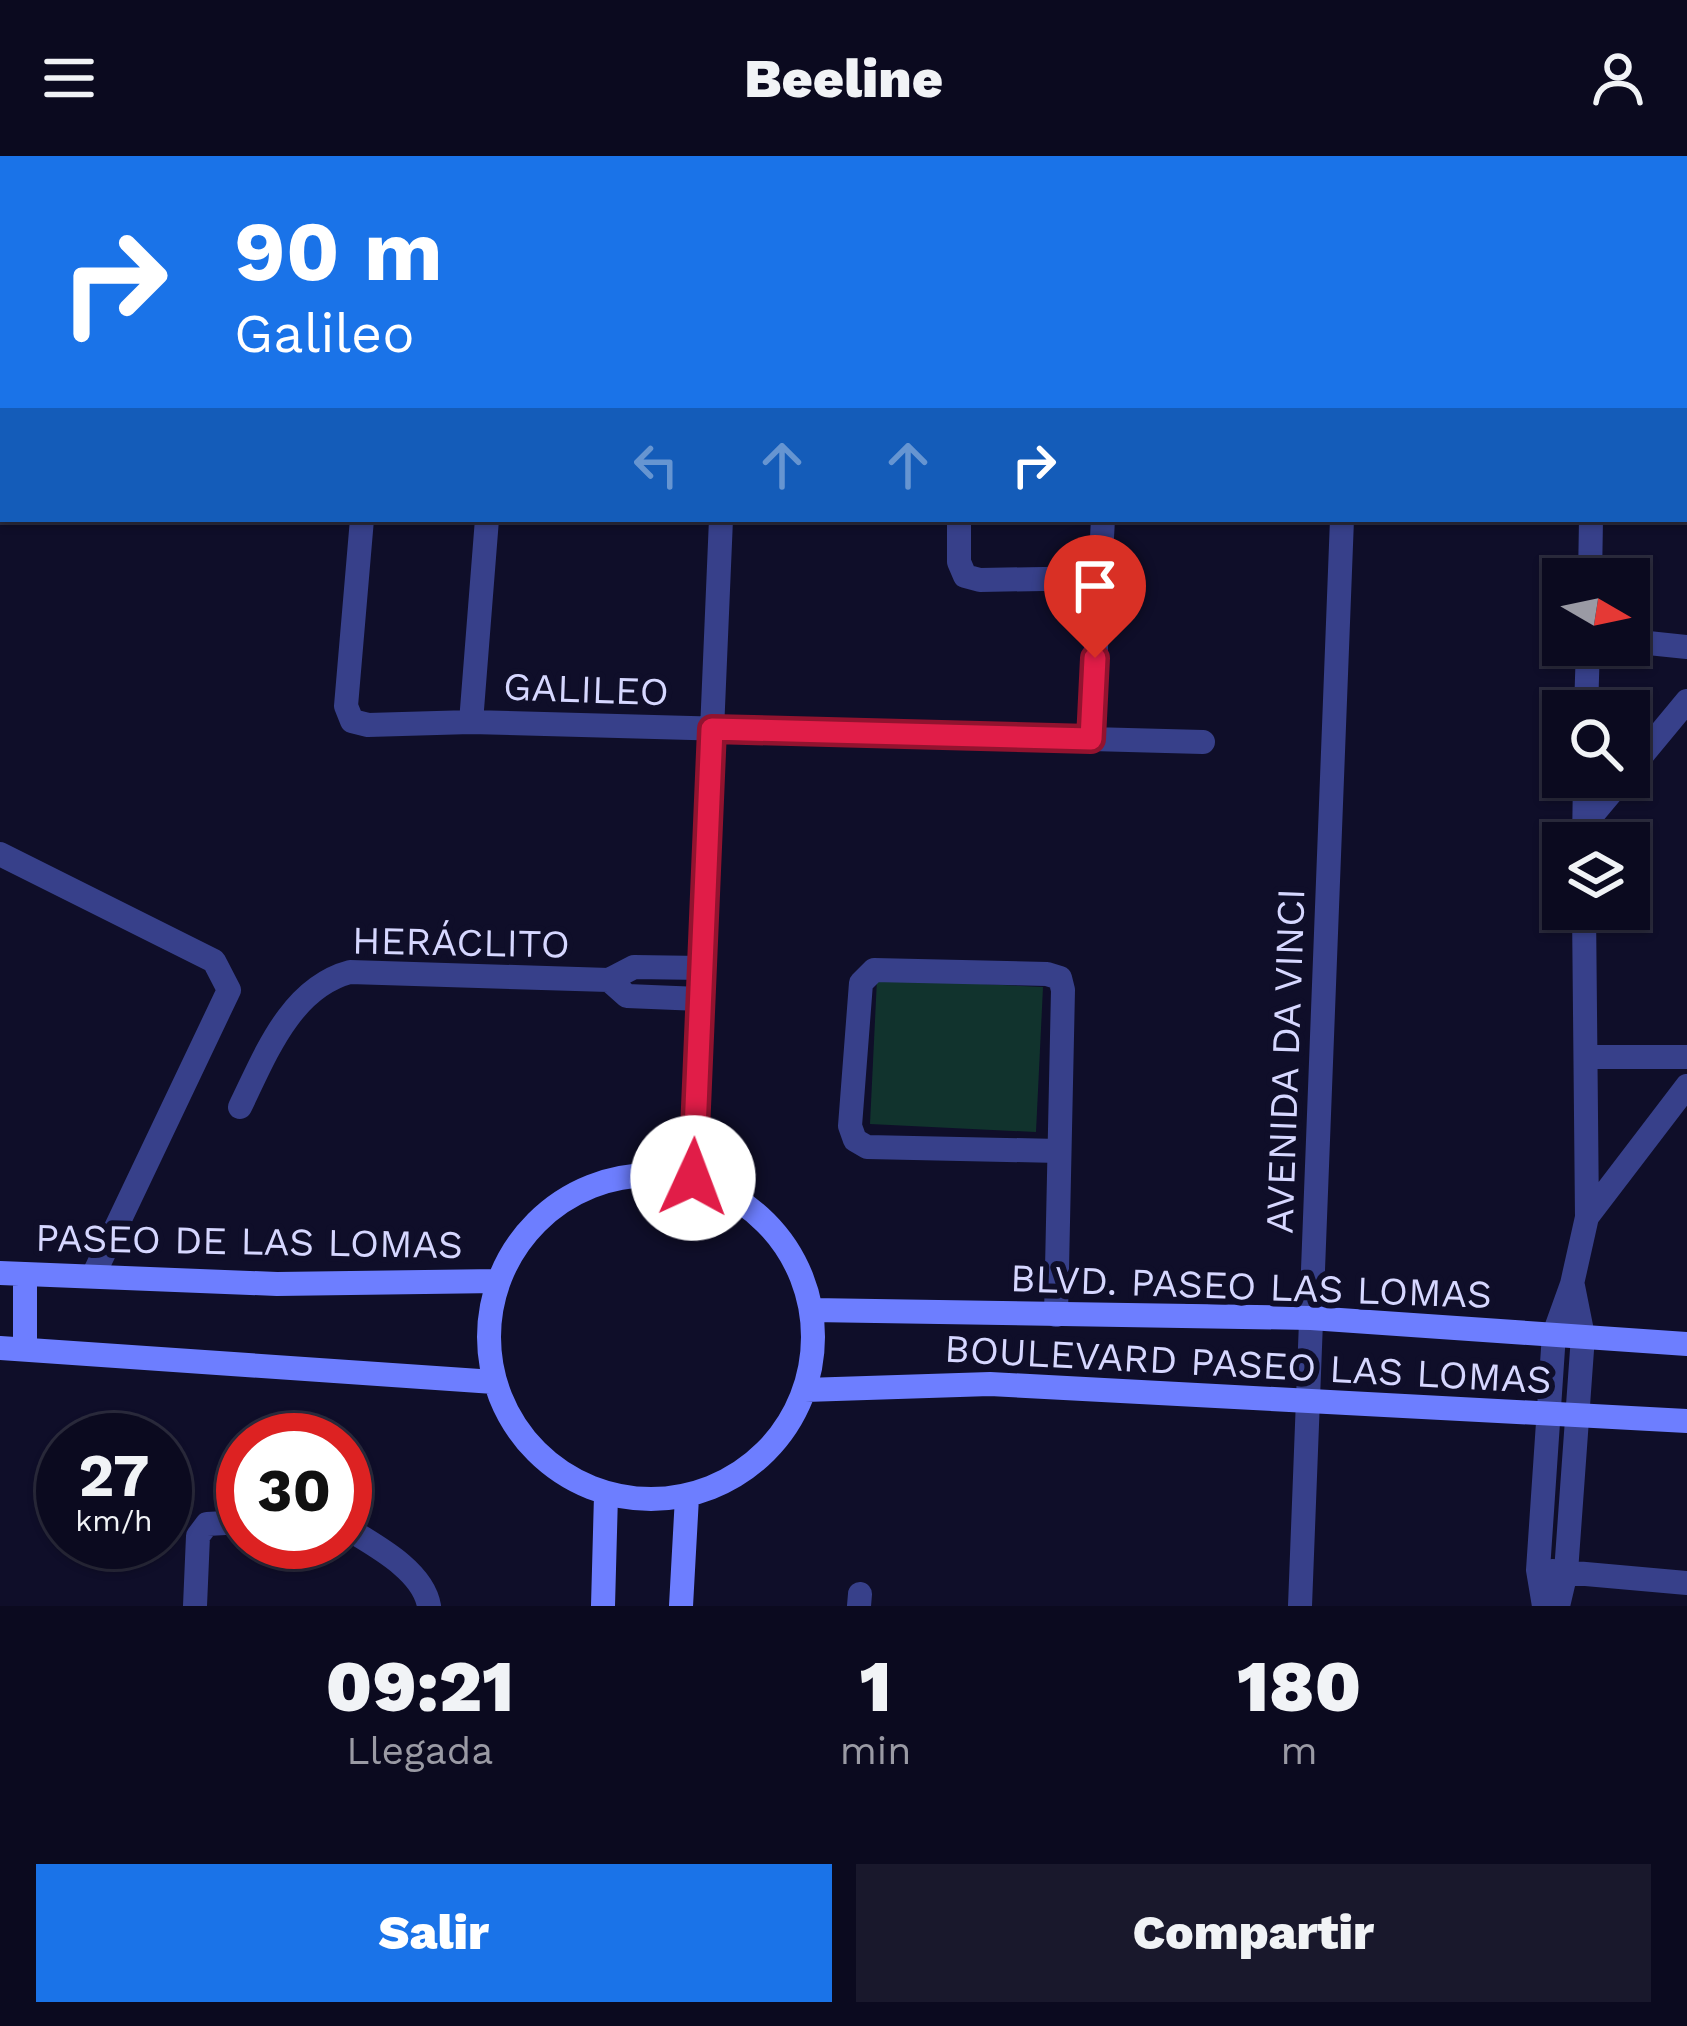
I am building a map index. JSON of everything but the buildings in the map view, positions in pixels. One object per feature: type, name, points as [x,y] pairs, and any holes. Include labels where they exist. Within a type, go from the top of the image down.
[{"type":"street","name":"GALILEO","points":[[362,522],[346,706],[352,721],[368,725],[471,722],[1203,742]]},
{"type":"street","name":"GALILEO","points":[[471,722],[487,522]]},
{"type":"street","points":[[693,1178],[721,522]]},
{"type":"street","points":[[959,522],[959,562],[965,576],[980,580],[1100,578]]},
{"type":"street","points":[[1091,739],[1102,522]]},
{"type":"street","name":"AVENIDA DA VINCI","points":[[1300,1606],[1342,522]]},
{"type":"street","points":[[1590,558],[1591,522]]},
{"type":"street","points":[[1650,643],[1687,647]]},
{"type":"street","points":[[1650,745],[1687,701]]},
{"type":"street","points":[[0,854],[214,961],[229,990],[93,1276]]},
{"type":"street","points":[[1544,1606],[1538,1570],[1554,1334],[1572,1284],[1587,1217],[1584,930]]},
{"type":"street","name":"HERÁCLITO","points":[[239,1107],[272,1041],[305,996],[325,978],[350,972],[609,980],[634,967],[703,968]]},
{"type":"street","points":[[1056,1315],[1063,990],[1060,978],[874,970],[866,974],[861,983],[850,1126],[855,1140],[867,1147],[1059,1151]]},
{"type":"street","name":"HERÁCLITO","points":[[609,980],[627,996],[700,999]]},
{"type":"street","points":[[1586,1057],[1687,1057]]},
{"type":"street","points":[[1587,1217],[1687,1085]]},
{"type":"street","points":[[633,1174],[693,1178],[736,1197],[771,1226],[798,1265],[812,1310],[814,1350],[805,1390],[778,1439],[738,1476],[687,1497],[646,1501],[606,1495],[557,1472],[518,1432],[494,1382],[488,1348],[489,1314],[498,1281],[528,1229],[576,1191],[633,1174]]},
{"type":"street","points":[[13,1274],[12,1348],[494,1382]]},
{"type":"street","name":"PASEO DE LAS LOMAS","points":[[13,1274],[277,1284],[498,1281]]},
{"type":"street","points":[[1558,1606],[1566,1572],[1583,1336],[1572,1284]]},
{"type":"street","name":"BLVD. PASEO LAS LOMAS","points":[[812,1310],[1311,1318],[1687,1344]]},
{"type":"street","name":"BOULEVARD PASEO LAS LOMAS","points":[[805,1390],[990,1384],[1687,1421]]},
{"type":"street","points":[[603,1606],[606,1495]]},
{"type":"street","points":[[681,1606],[687,1497]]},
{"type":"street","points":[[195,1606],[197,1536],[207,1524],[216,1524]]},
{"type":"street","points":[[372,1546],[408,1571],[429,1606]]},
{"type":"street","points":[[1538,1570],[1687,1583]]},
{"type":"green space","points":[[877,979],[1043,987],[1036,1132],[870,1124]]},
{"type":"route","points":[[693,1178],[712,729],[1091,739],[1095,658]]}]
